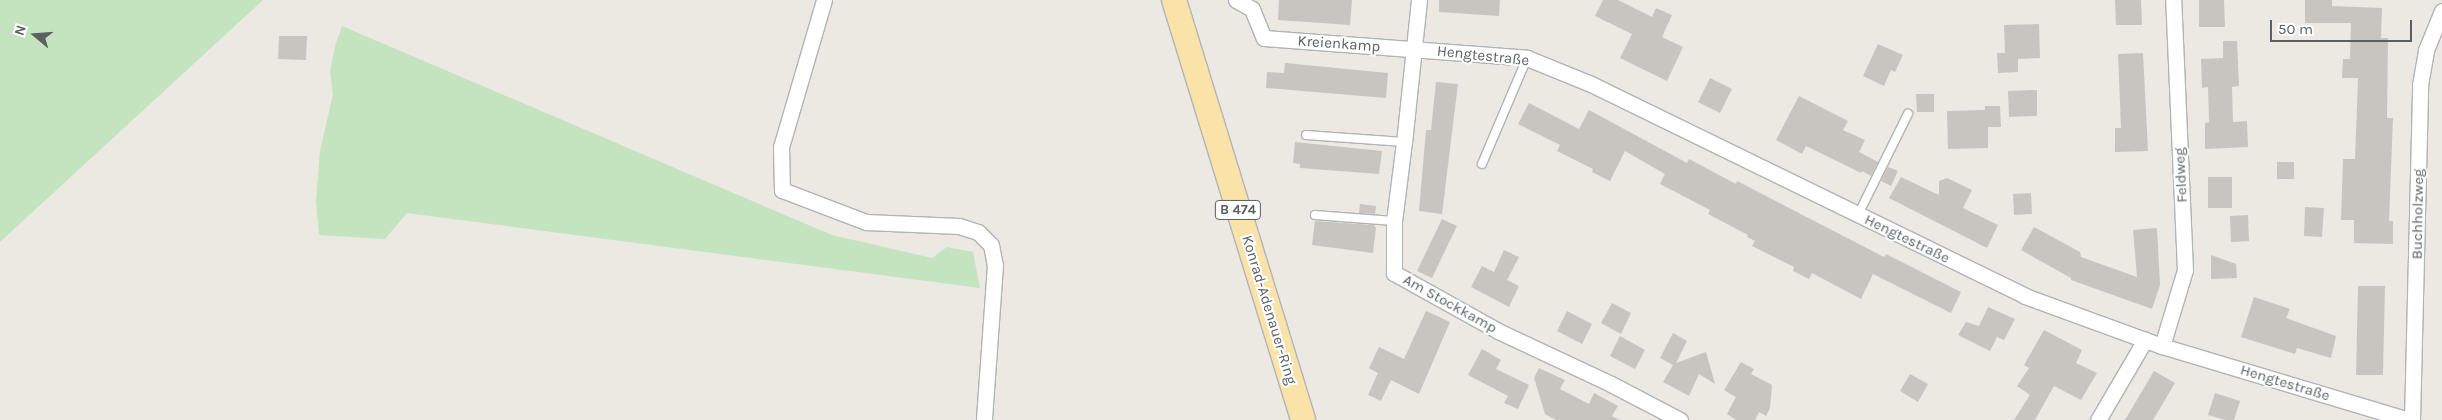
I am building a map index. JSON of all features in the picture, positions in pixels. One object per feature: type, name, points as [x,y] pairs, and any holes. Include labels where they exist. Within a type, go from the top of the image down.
[{"type":"main road","name":"Konrad-Adenauer-Ring","points":[[1174,0],[1303,420]]},
{"type":"street","points":[[824,0],[781,147],[782,190],[866,222],[959,226],[978,232],[991,245],[995,265],[984,420]]},
{"type":"street","name":"Kreienkamp","points":[[1236,0],[1252,9],[1264,38],[1414,50]]},
{"type":"street","points":[[1414,50],[1419,0]]},
{"type":"street","name":"Feldweg","points":[[2162,346],[2185,270],[2173,0]]},
{"type":"street","name":"Buchholzweg","points":[[2411,420],[2420,85],[2426,50],[2442,11]]},
{"type":"street","name":"Hengtestraße","points":[[1414,50],[1527,58],[1591,84],[2025,296],[2162,346],[2411,420]]},
{"type":"street","name":"Am Stockkamp","points":[[1414,50],[1394,221],[1394,273],[1498,331],[1611,384],[1680,420]]},
{"type":"street","points":[[2098,420],[2145,340]]},
{"type":"lane","points":[[1482,164],[1527,58]]},
{"type":"lane","points":[[1858,215],[1908,114]]},
{"type":"lane","points":[[1306,135],[1404,142]]},
{"type":"lane","points":[[1315,215],[1394,221]]},
{"type":"green space","points":[[0,0],[263,0],[0,242]]},
{"type":"green space","points":[[342,26],[832,235],[932,258],[947,247],[973,252],[980,288],[407,213],[385,239],[319,235],[316,201],[320,151],[333,94],[330,71],[335,46]]},
{"type":"building","points":[[1279,0],[1352,0],[1350,25],[1278,20]]},
{"type":"building","points":[[1439,0],[1500,0],[1499,16],[1439,12]]},
{"type":"building","points":[[1603,0],[1618,0],[1652,17],[1656,8],[1672,15],[1662,37],[1683,47],[1667,81],[1620,58],[1632,34],[1595,16]]},
{"type":"building","points":[[2115,0],[2141,0],[2142,25],[2116,25]]},
{"type":"building","points":[[2199,0],[2224,0],[2225,27],[2199,27]]},
{"type":"building","points":[[2305,0],[2332,0],[2332,6],[2382,8],[2381,38],[2388,38],[2387,118],[2393,118],[2389,221],[2393,221],[2393,244],[2354,243],[2354,220],[2341,220],[2343,159],[2355,159],[2358,78],[2342,78],[2343,59],[2350,59],[2351,23],[2305,23]]},
{"type":"building","points":[[2039,24],[2040,58],[2018,59],[2018,72],[1998,73],[1997,53],[2005,53],[2004,25]]},
{"type":"building","points":[[279,36],[307,36],[306,60],[278,59]]},
{"type":"building","points":[[2223,41],[2237,41],[2239,86],[2232,87],[2233,122],[2247,121],[2248,147],[2205,149],[2205,123],[2209,122],[2208,87],[2202,88],[2201,59],[2223,58]]},
{"type":"building","points":[[1878,44],[1903,55],[1895,72],[1891,70],[1884,86],[1863,76]]},
{"type":"building","points":[[2143,53],[2148,151],[2115,152],[2115,128],[2121,128],[2118,54]]},
{"type":"building","points":[[1285,63],[1388,73],[1386,98],[1266,88],[1267,72],[1284,73]]},
{"type":"building","points":[[1710,78],[1732,89],[1720,113],[1698,102]]},
{"type":"building","points":[[1436,82],[1458,84],[1442,214],[1419,211],[1426,130],[1431,130]]},
{"type":"building","points":[[2037,90],[2037,116],[2009,117],[2008,91]]},
{"type":"building","points":[[1916,94],[1934,94],[1934,112],[1917,112]]},
{"type":"building","points":[[1799,96],[1848,121],[1843,130],[1865,140],[1859,152],[1878,162],[1871,176],[1806,146],[1802,154],[1776,140]]},
{"type":"building","points":[[1529,103],[1579,129],[1589,110],[1687,163],[1689,159],[1736,184],[1737,181],[1884,257],[1886,254],[1961,292],[1951,313],[1873,274],[1861,299],[1812,273],[1809,279],[1793,271],[1794,267],[1752,246],[1755,241],[1747,237],[1748,235],[1708,214],[1710,210],[1660,184],[1665,174],[1625,151],[1610,181],[1592,172],[1593,169],[1557,151],[1560,145],[1518,124]]},
{"type":"building","points":[[1985,106],[2000,106],[2001,127],[1988,127],[1988,148],[1948,149],[1947,111],[1985,110]]},
{"type":"building","points":[[1295,142],[1382,151],[1379,174],[1300,168],[1300,164],[1293,163]]},
{"type":"building","points":[[2277,162],[2294,162],[2294,179],[2277,179]]},
{"type":"building","points":[[1888,167],[1898,171],[1891,186],[1881,181]]},
{"type":"building","points":[[1901,177],[1939,195],[1939,181],[1947,178],[1972,190],[1963,208],[1998,225],[1987,248],[1889,198]]},
{"type":"building","points":[[2208,177],[2232,177],[2232,208],[2208,208]]},
{"type":"building","points":[[2031,193],[2032,214],[2014,215],[2013,194]]},
{"type":"building","points":[[1360,204],[1376,206],[1375,214],[1359,213]]},
{"type":"building","points":[[2305,207],[2324,208],[2322,237],[2304,236]]},
{"type":"building","points":[[2248,215],[2249,241],[2231,242],[2230,216]]},
{"type":"building","points":[[1442,219],[1457,226],[1432,278],[1417,271]]},
{"type":"building","points":[[1315,221],[1374,225],[1376,228],[1373,253],[1312,245]]},
{"type":"building","points":[[2034,227],[2080,252],[2081,257],[2137,277],[2133,230],[2157,228],[2160,285],[2152,309],[2071,280],[2071,278],[2021,250]]},
{"type":"building","points":[[1504,250],[1519,257],[1507,280],[1519,286],[1509,307],[1471,287],[1482,266],[1494,272]]},
{"type":"building","points":[[2211,255],[2236,264],[2237,278],[2211,279]]},
{"type":"building","points":[[2358,286],[2385,286],[2383,375],[2356,375]]},
{"type":"building","points":[[2254,297],[2290,309],[2286,318],[2336,336],[2331,358],[2297,348],[2295,354],[2241,337]]},
{"type":"building","points":[[1612,303],[1631,313],[1621,334],[1601,323]]},
{"type":"building","points":[[1988,307],[2015,319],[2004,340],[1997,337],[1990,351],[1958,335],[1966,322],[1979,326]]},
{"type":"building","points":[[1426,311],[1450,322],[1419,394],[1391,380],[1381,401],[1368,395],[1378,373],[1369,368],[1379,347],[1404,359]]},
{"type":"building","points":[[1567,311],[1592,324],[1582,344],[1557,331]]},
{"type":"building","points":[[2044,330],[2082,350],[2076,363],[2097,373],[2081,400],[2054,386],[2035,420],[2014,420],[2030,395],[2017,386],[2029,368],[2024,365]]},
{"type":"building","points":[[1673,333],[1687,341],[1676,363],[1706,352],[1715,384],[1699,374],[1689,396],[1663,382],[1673,365],[1660,358]]},
{"type":"building","points":[[1620,336],[1645,350],[1635,369],[1610,356]]},
{"type":"building","points":[[1482,349],[1501,360],[1496,369],[1529,385],[1518,409],[1504,403],[1508,396],[1468,375]]},
{"type":"building","points":[[1741,362],[1754,369],[1751,374],[1772,385],[1770,408],[1766,416],[1759,412],[1755,420],[1736,420],[1727,414],[1736,397],[1724,390]]},
{"type":"building","points":[[1539,368],[1565,380],[1560,389],[1589,404],[1594,393],[1618,406],[1612,416],[1620,420],[1556,420],[1545,414],[1534,378]]},
{"type":"building","points":[[2154,371],[2175,383],[2153,420],[2125,420]]},
{"type":"building","points":[[1910,374],[1928,384],[1918,402],[1900,391]]},
{"type":"building","points":[[2215,393],[2240,401],[2234,420],[2225,420],[2208,415]]}]
